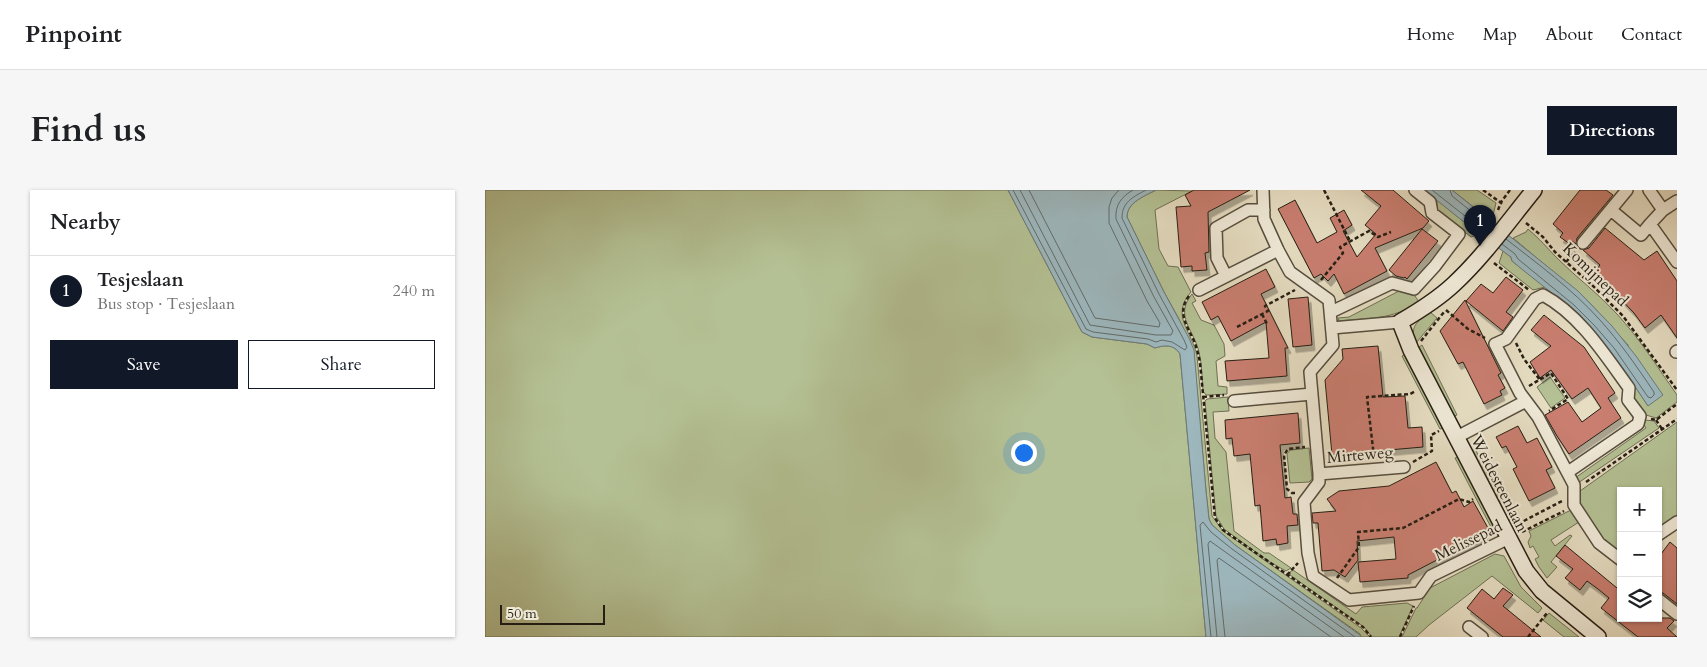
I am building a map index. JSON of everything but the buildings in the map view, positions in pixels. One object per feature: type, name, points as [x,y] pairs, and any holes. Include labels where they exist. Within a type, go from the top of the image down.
[{"type":"street","points":[[1263,190],[1264,219],[1278,250],[1291,272],[1329,300],[1331,312],[1392,283],[1414,289],[1435,266],[1459,234],[1432,213],[1430,202],[1415,190]]},
{"type":"street","points":[[1332,328],[1400,322],[1421,310],[1446,291],[1468,270],[1484,252],[1500,222],[1515,214],[1534,190]]},
{"type":"street","points":[[1583,243],[1627,190]]},
{"type":"street","points":[[1649,190],[1663,210]]},
{"type":"street","points":[[1611,210],[1641,235],[1663,210],[1677,201]]},
{"type":"street","points":[[1226,276],[1217,258],[1216,228],[1248,210],[1264,210]]},
{"type":"street","points":[[1651,224],[1677,262]]},
{"type":"street","points":[[1199,290],[1278,250]]},
{"type":"street","points":[[1568,472],[1638,424],[1639,416],[1628,400],[1629,388],[1601,348],[1554,301],[1543,295],[1535,299],[1506,339],[1495,344],[1523,397],[1538,417],[1568,472],[1574,485],[1574,505],[1599,543],[1617,557]]},
{"type":"street","name":"Mirteweg","points":[[1331,312],[1333,345],[1310,372],[1319,482],[1303,502],[1308,553],[1313,576],[1349,600],[1419,593]]},
{"type":"street","name":"Weidesteenlaan","points":[[1400,322],[1411,350],[1526,571],[1543,592],[1598,637]]},
{"type":"street","points":[[1234,400],[1312,394]]},
{"type":"street","points":[[1454,432],[1523,397]]},
{"type":"street","name":"Mirteweg","points":[[1319,474],[1404,467]]},
{"type":"street","points":[[1661,532],[1677,522]]},
{"type":"street","name":"Melissepad","points":[[1419,593],[1431,576],[1507,534]]},
{"type":"street","points":[[1662,602],[1677,614]]},
{"type":"street","points":[[1469,627],[1482,637]]},
{"type":"path","points":[[1324,190],[1351,241]]},
{"type":"path","name":"Komijnepad","points":[[1483,190],[1501,202],[1543,237],[1555,252],[1623,316],[1677,390]]},
{"type":"path","points":[[1500,222],[1501,202],[1510,190]]},
{"type":"path","points":[[1314,289],[1343,253],[1340,246],[1369,231],[1378,237],[1391,232]]},
{"type":"path","points":[[1484,252],[1493,262],[1538,297]]},
{"type":"path","points":[[1237,328],[1268,311],[1265,306],[1295,290],[1302,280]]},
{"type":"path","points":[[1199,290],[1192,293],[1188,298],[1183,314],[1184,321],[1198,352],[1213,511],[1219,526],[1259,556],[1363,627],[1371,637]]},
{"type":"path","points":[[1411,350],[1451,304]]},
{"type":"path","points":[[1445,311],[1468,329],[1495,344]]},
{"type":"path","points":[[1262,314],[1267,324]]},
{"type":"path","points":[[1511,333],[1525,359],[1540,380]]},
{"type":"path","points":[[1523,397],[1540,380],[1551,373],[1568,399],[1538,417]]},
{"type":"path","points":[[1375,469],[1367,397],[1410,394],[1417,390]]},
{"type":"path","points":[[1203,397],[1227,395],[1234,400]]},
{"type":"path","points":[[1656,420],[1677,404]]},
{"type":"path","points":[[1639,416],[1656,420],[1662,429]]},
{"type":"path","name":"Melissepad","points":[[1507,534],[1565,500],[1677,419]]},
{"type":"path","points":[[1404,467],[1433,452],[1431,435],[1454,432]]},
{"type":"path","points":[[1312,492],[1292,493],[1287,489],[1284,455],[1288,449],[1316,446]]},
{"type":"path","points":[[1330,588],[1359,547],[1358,532],[1403,528],[1459,499],[1469,502],[1474,499],[1470,491]]},
{"type":"path","name":"Melissepad","points":[[1507,534],[1574,505]]},
{"type":"path","points":[[1401,637],[1419,593]]},
{"type":"path","points":[[1528,637],[1555,602]]},
{"type":"green space","points":[[485,190],[1008,190],[1082,332],[1092,337],[1147,344],[1155,348],[1169,346],[1175,348],[1180,354],[1206,637],[485,637]]},
{"type":"green space","points":[[1156,190],[1192,191],[1155,210],[1159,249],[1168,266],[1178,267],[1191,292],[1182,309],[1182,316],[1197,356],[1212,516],[1223,531],[1361,628],[1370,637],[1361,637],[1360,634],[1235,545],[1212,525],[1209,519],[1194,355],[1179,319],[1127,217],[1133,203]]},
{"type":"green space","points":[[1452,190],[1477,190],[1496,203],[1492,219],[1490,220]]},
{"type":"green space","points":[[1437,200],[1479,234],[1471,237],[1437,210]]},
{"type":"green space","points":[[1528,229],[1617,314],[1649,354],[1677,395],[1677,402],[1656,418],[1646,415],[1632,395],[1634,385],[1648,406],[1628,345],[1588,301],[1513,238],[1526,232]]},
{"type":"green space","points":[[1503,251],[1511,257],[1512,261],[1545,287],[1533,290],[1499,263]]},
{"type":"green space","points":[[1399,291],[1415,296],[1419,302],[1390,315],[1339,321],[1338,318],[1349,317]]},
{"type":"green space","points":[[1192,294],[1196,301],[1192,303],[1201,320],[1214,325],[1224,344],[1225,356],[1216,361],[1218,386],[1227,387],[1227,394],[1206,395],[1203,391],[1199,352],[1185,316],[1187,302]]},
{"type":"green space","points":[[1430,312],[1437,318],[1416,343],[1413,332],[1414,328]]},
{"type":"green space","points":[[1422,345],[1457,415],[1454,416],[1419,347]]},
{"type":"green space","points":[[1406,354],[1444,428],[1440,429],[1402,356]]},
{"type":"green space","points":[[1550,377],[1565,398],[1551,408],[1537,387]]},
{"type":"green space","points":[[1228,397],[1229,411],[1213,412],[1215,438],[1226,452],[1234,531],[1264,553],[1269,553],[1291,568],[1286,571],[1268,561],[1224,529],[1216,516],[1205,401],[1207,399]]},
{"type":"green space","points":[[1645,420],[1654,421],[1659,428],[1578,483],[1575,478],[1646,428],[1644,425]]},
{"type":"green space","points":[[1677,422],[1677,516],[1662,526],[1662,487],[1617,487],[1617,551],[1603,539],[1578,501],[1580,491]]},
{"type":"green space","points":[[1309,448],[1312,479],[1309,482],[1290,483],[1287,454],[1290,450]]},
{"type":"green space","points":[[1475,449],[1512,518],[1508,520],[1472,451]]},
{"type":"green space","points":[[1459,457],[1496,529],[1493,531],[1455,458]]},
{"type":"green space","points":[[1571,510],[1579,522],[1551,540],[1555,546],[1570,535],[1572,536],[1551,562],[1557,567],[1547,578],[1535,559],[1539,557],[1533,546],[1530,548],[1528,542],[1531,536],[1529,531]]},
{"type":"green space","points":[[1495,554],[1504,556],[1521,587],[1542,608],[1538,613],[1492,576],[1416,637],[1402,637],[1416,608],[1430,588]]},
{"type":"green space","points":[[1293,570],[1356,614],[1362,607],[1407,603],[1413,606],[1399,637],[1372,637],[1364,627],[1290,575],[1290,572]]},
{"type":"green space","points":[[1549,613],[1579,637],[1564,637],[1543,620]]},
{"type":"water","points":[[1008,190],[1156,190],[1133,203],[1127,217],[1194,350],[1209,519],[1212,525],[1235,545],[1361,637],[1206,637],[1180,354],[1175,348],[1169,346],[1155,348],[1147,344],[1092,337],[1082,332]]},
{"type":"water","points":[[1424,190],[1452,190],[1578,291],[1612,326],[1663,395],[1648,406],[1614,356],[1582,319],[1512,261],[1511,257]]},
{"type":"place","name":"Tesjeslaan","points":[[1480,246]]}]
